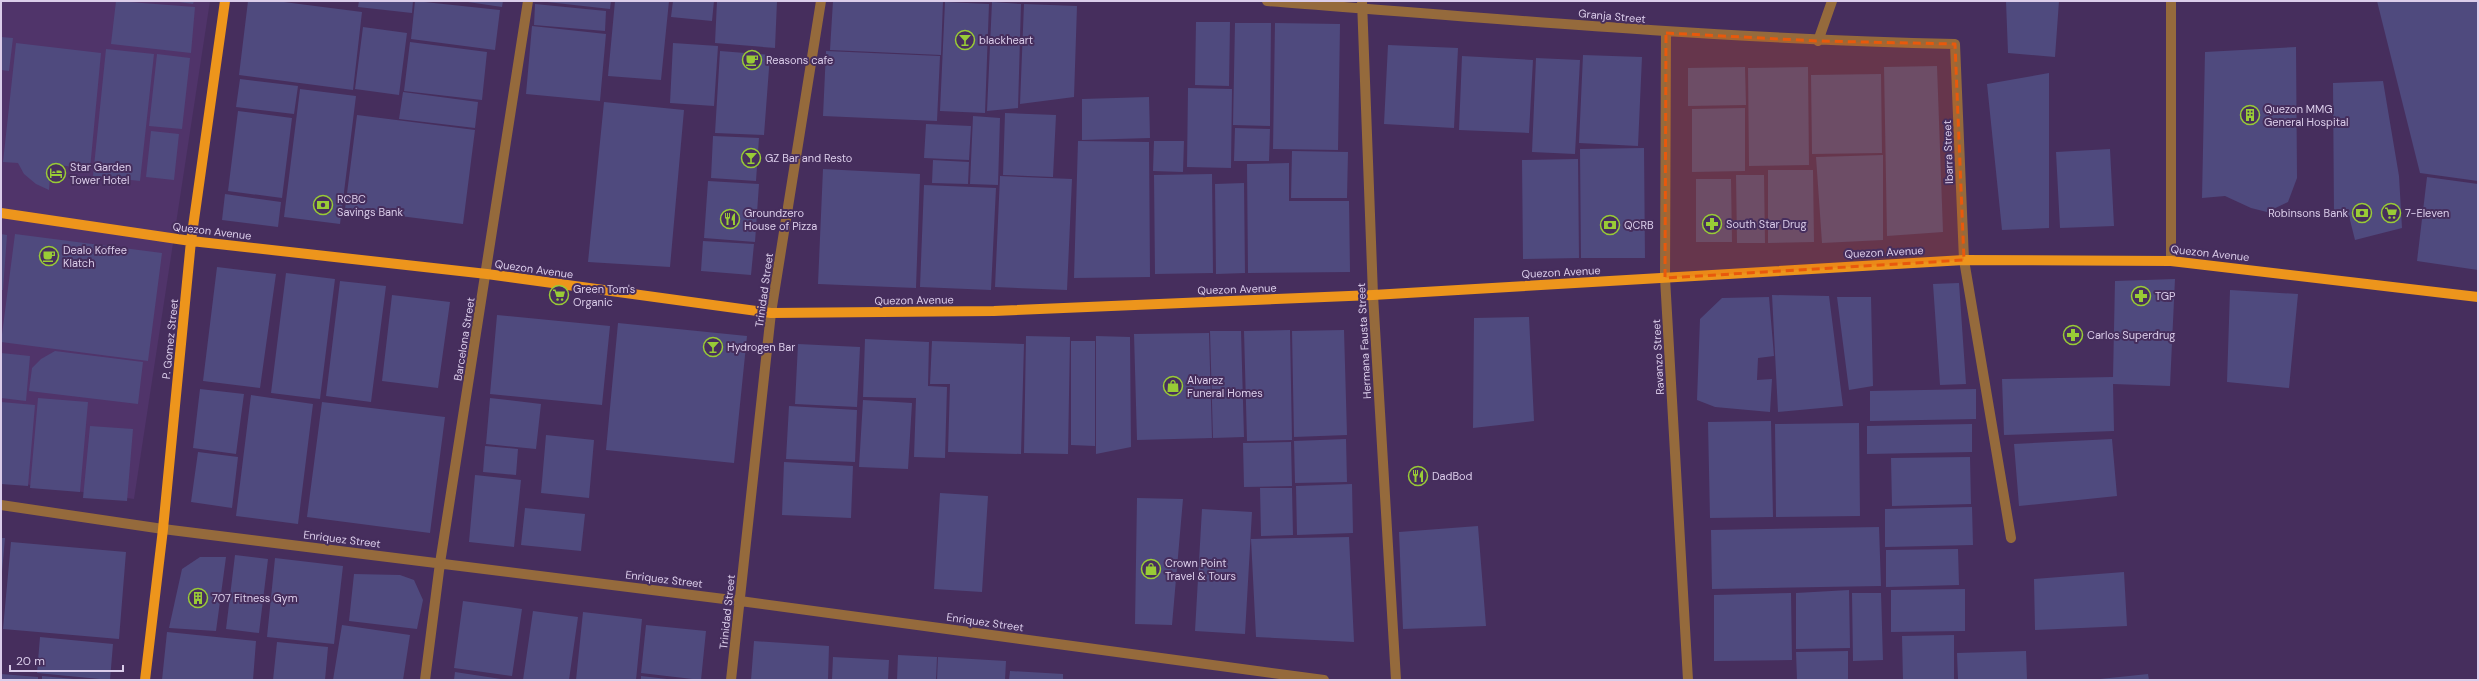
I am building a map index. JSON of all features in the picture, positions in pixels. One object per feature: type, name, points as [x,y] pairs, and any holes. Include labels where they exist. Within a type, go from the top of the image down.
[{"type":"main road","name":"P. Gomez Street","points":[[145,680],[163,529],[191,241],[225,1]]},
{"type":"main road","name":"Quezon Avenue","points":[[1,213],[191,241],[487,274],[771,313],[994,311],[1373,295],[1964,260],[2171,261],[2478,297]]},
{"type":"street","name":"Barcelona Street","points":[[425,680],[440,563],[487,274],[528,1]]},
{"type":"street","name":"Trinidad Street","points":[[731,680],[771,313],[822,1]]},
{"type":"street","name":"Granja Street","points":[[1267,1],[1362,5],[1666,32],[1818,41],[1955,44]]},
{"type":"street","points":[[1818,41],[1832,1]]},
{"type":"street","points":[[2171,1],[2171,261]]},
{"type":"street","name":"Hermana Fausta Street","points":[[1362,5],[1373,295],[1396,680]]},
{"type":"street","name":"Ravanzo Street","points":[[1666,32],[1665,278],[1688,680]]},
{"type":"street","name":"Ibarra Street","points":[[1955,44],[1964,260],[2011,538]]},
{"type":"street","name":"Enriquez Street","points":[[1,505],[163,529],[740,601],[1324,680]]},
{"type":"highlighted area","points":[[1666,33],[1818,41],[1955,44],[1964,260],[1665,278]]},
{"type":"shaded area","points":[[1,1],[210,1],[134,499],[1,481]]},
{"type":"building","points":[[116,1],[195,7],[191,53],[111,44]]},
{"type":"building","points":[[172,1],[194,1],[193,4]]},
{"type":"building","points":[[248,1],[276,1],[362,12],[353,90],[239,75]]},
{"type":"building","points":[[359,1],[413,1],[412,13],[358,7]]},
{"type":"building","points":[[415,1],[500,10],[495,50],[411,39]]},
{"type":"building","points":[[461,1],[503,1],[502,7]]},
{"type":"building","points":[[538,1],[611,1],[610,9]]},
{"type":"building","points":[[615,1],[669,1],[661,80],[608,76]]},
{"type":"building","points":[[673,1],[714,1],[712,21],[671,17]]},
{"type":"building","points":[[717,1],[777,1],[775,48],[715,43]]},
{"type":"building","points":[[833,1],[943,1],[941,55],[830,50]]},
{"type":"building","points":[[2006,1],[2059,1],[2055,57],[2008,53]]},
{"type":"building","points":[[2377,1],[2478,1],[2478,181],[2420,173]]},
{"type":"building","points":[[945,2],[989,4],[985,113],[940,111]]},
{"type":"building","points":[[992,2],[1021,4],[1018,108],[987,111]]},
{"type":"building","points":[[535,4],[606,11],[605,31],[534,25]]},
{"type":"building","points":[[1024,4],[1077,6],[1074,97],[1020,104]]},
{"type":"building","points":[[1196,22],[1230,22],[1229,86],[1195,85]]},
{"type":"building","points":[[1235,23],[1271,23],[1270,126],[1233,125]]},
{"type":"building","points":[[1275,23],[1340,24],[1338,150],[1273,149]]},
{"type":"building","points":[[532,26],[606,34],[600,101],[526,94]]},
{"type":"building","points":[[363,27],[407,33],[399,95],[355,89]]},
{"type":"building","points":[[1,37],[13,38],[9,71],[1,70]]},
{"type":"building","points":[[410,42],[487,52],[482,100],[404,91]]},
{"type":"building","points":[[16,43],[101,53],[90,169],[51,164],[49,190],[36,184],[24,174],[18,163],[3,162]]},
{"type":"building","points":[[673,43],[718,46],[714,106],[670,103]]},
{"type":"building","points":[[1388,45],[1458,48],[1454,128],[1384,124]]},
{"type":"building","name":"Quezon MMG General Hospital","points":[[2296,47],[2297,178],[2288,202],[2267,212],[2251,208],[2225,196],[2202,198],[2205,52]]},
{"type":"building","points":[[106,49],[154,54],[140,181],[93,176]]},
{"type":"building","points":[[720,51],[770,55],[764,135],[715,133]]},
{"type":"building","points":[[826,51],[940,56],[937,121],[823,116]]},
{"type":"building","points":[[157,54],[190,58],[182,129],[149,126]]},
{"type":"building","points":[[1583,55],[1642,57],[1638,146],[1579,143]]},
{"type":"building","points":[[1462,56],[1533,60],[1529,133],[1459,130]]},
{"type":"building","points":[[1536,58],[1580,60],[1575,154],[1532,152]]},
{"type":"building","points":[[1937,66],[1943,232],[1887,236],[1884,67]]},
{"type":"building","points":[[1745,67],[1746,105],[1688,106],[1688,68]]},
{"type":"building","points":[[1808,67],[1809,165],[1749,166],[1748,68]]},
{"type":"building","points":[[2049,73],[2049,228],[2002,230],[1987,84]]},
{"type":"building","points":[[1881,74],[1882,153],[1812,154],[1811,75]]},
{"type":"building","points":[[240,79],[298,86],[294,114],[236,107]]},
{"type":"building","points":[[2383,81],[2399,176],[2402,228],[2355,240],[2349,216],[2334,217],[2333,83]]},
{"type":"building","points":[[1188,88],[1232,89],[1231,168],[1187,167]]},
{"type":"building","points":[[300,89],[356,96],[340,224],[284,217]]},
{"type":"building","points":[[403,92],[478,102],[475,128],[399,119]]},
{"type":"building","points":[[1149,97],[1150,138],[1082,140],[1082,99]]},
{"type":"building","points":[[604,102],[684,110],[670,267],[588,262]]},
{"type":"building","points":[[1745,108],[1745,171],[1692,172],[1692,109]]},
{"type":"building","points":[[238,111],[292,118],[282,198],[228,191]]},
{"type":"building","points":[[1005,113],[1056,115],[1053,177],[1003,175]]},
{"type":"building","points":[[357,115],[475,130],[463,224],[345,209]]},
{"type":"building","points":[[973,116],[1000,118],[998,185],[970,184]]},
{"type":"building","points":[[926,124],[971,126],[969,160],[924,158]]},
{"type":"building","points":[[1235,128],[1270,129],[1269,161],[1234,161]]},
{"type":"building","points":[[151,131],[179,134],[174,180],[146,177]]},
{"type":"building","points":[[713,136],[759,138],[756,181],[711,178]]},
{"type":"building","points":[[1078,141],[1149,142],[1150,277],[1074,278]]},
{"type":"building","points":[[1154,141],[1184,141],[1183,172],[1153,171]]},
{"type":"building","points":[[1644,148],[1645,258],[1581,258],[1580,149]]},
{"type":"building","points":[[2110,149],[2114,226],[2060,228],[2056,152]]},
{"type":"building","points":[[1292,151],[1348,152],[1347,198],[1291,198]]},
{"type":"building","points":[[1883,155],[1883,240],[1822,243],[1816,157]]},
{"type":"building","points":[[1578,159],[1579,258],[1523,259],[1522,160]]},
{"type":"building","points":[[933,160],[969,162],[968,184],[932,183]]},
{"type":"building","points":[[1289,163],[1289,201],[1349,201],[1350,272],[1248,273],[1247,164]]},
{"type":"building","points":[[823,169],[920,174],[916,288],[818,284]]},
{"type":"building","points":[[1768,170],[1813,170],[1814,242],[1768,243]]},
{"type":"building","points":[[1212,174],[1213,273],[1155,274],[1154,175]]},
{"type":"building","points":[[1736,175],[1764,175],[1765,243],[1737,243]]},
{"type":"building","points":[[1000,176],[1072,179],[1067,290],[995,287]]},
{"type":"building","points":[[2427,177],[2478,184],[2478,270],[2417,261]]},
{"type":"building","points":[[1696,179],[1731,179],[1732,242],[1696,242]]},
{"type":"building","points":[[708,181],[759,184],[755,242],[704,238]]},
{"type":"building","points":[[1244,183],[1245,273],[1216,274],[1215,184]]},
{"type":"building","points":[[924,185],[996,188],[991,290],[920,287]]},
{"type":"building","points":[[225,194],[281,202],[278,227],[222,220]]},
{"type":"building","points":[[1,234],[7,235],[3,290],[1,290]]},
{"type":"building","points":[[15,234],[162,253],[148,361],[1,342]]},
{"type":"building","points":[[703,241],[754,244],[751,275],[701,271]]},
{"type":"building","points":[[217,267],[276,274],[260,388],[203,381]]},
{"type":"building","points":[[286,273],[335,279],[320,399],[271,393]]},
{"type":"building","points":[[2175,279],[2170,386],[2113,384],[2114,431],[2004,435],[2002,379],[2113,377],[2115,281]]},
{"type":"building","points":[[340,281],[386,286],[371,402],[326,396]]},
{"type":"building","points":[[1959,283],[1966,384],[1940,385],[1933,284]]},
{"type":"building","points":[[2230,290],[2298,294],[2289,388],[2227,382]]},
{"type":"building","points":[[392,295],[450,302],[438,388],[382,381]]},
{"type":"building","points":[[1772,295],[1829,296],[1843,406],[1778,412]]},
{"type":"building","points":[[1769,297],[1774,356],[1758,358],[1757,380],[1772,379],[1770,412],[1715,407],[1697,400],[1700,319],[1722,298]]},
{"type":"building","points":[[1837,297],[1871,297],[1873,386],[1849,390]]},
{"type":"building","points":[[497,315],[610,326],[602,405],[490,394]]},
{"type":"building","points":[[1529,317],[1534,421],[1473,428],[1474,318]]},
{"type":"building","points":[[618,323],[747,336],[734,463],[606,450]]},
{"type":"building","points":[[1290,330],[1292,440],[1247,441],[1244,331]]},
{"type":"building","points":[[1344,330],[1347,435],[1294,437],[1292,331]]},
{"type":"building","points":[[1210,331],[1241,331],[1244,437],[1213,438]]},
{"type":"building","name":"Alvarez Funeral Homes","points":[[1209,333],[1212,438],[1137,440],[1134,334]]},
{"type":"building","points":[[1026,336],[1070,337],[1068,454],[1024,453]]},
{"type":"building","points":[[1096,336],[1130,337],[1131,447],[1096,454]]},
{"type":"building","points":[[865,339],[929,342],[928,386],[947,387],[945,458],[914,457],[916,398],[863,397]]},
{"type":"building","points":[[932,341],[1024,344],[1021,454],[948,452],[950,384],[930,384]]},
{"type":"building","points":[[1071,341],[1095,341],[1095,446],[1071,445]]},
{"type":"building","points":[[798,344],[860,347],[857,407],[795,404]]},
{"type":"building","points":[[55,351],[143,362],[138,404],[29,391],[32,368],[41,359]]},
{"type":"building","points":[[1,353],[30,356],[26,401],[1,398]]},
{"type":"building","points":[[200,389],[244,394],[236,454],[193,448]]},
{"type":"building","points":[[1976,389],[1976,419],[1870,421],[1870,391]]},
{"type":"building","points":[[251,395],[313,404],[298,524],[236,516]]},
{"type":"building","points":[[38,398],[88,402],[80,492],[30,488]]},
{"type":"building","points":[[490,398],[541,404],[536,449],[486,444]]},
{"type":"building","points":[[863,400],[912,403],[908,469],[859,467]]},
{"type":"building","points":[[1,402],[35,405],[28,486],[1,484]]},
{"type":"building","points":[[322,402],[445,417],[430,533],[307,517]]},
{"type":"building","points":[[789,406],[857,410],[855,462],[786,459]]},
{"type":"building","points":[[1771,421],[1773,517],[1710,518],[1708,422]]},
{"type":"building","points":[[1859,423],[1860,516],[1776,517],[1775,424]]},
{"type":"building","points":[[1972,424],[1972,452],[1867,454],[1867,426]]},
{"type":"building","points":[[90,426],[133,429],[127,501],[83,498]]},
{"type":"building","points":[[546,435],[594,440],[589,498],[541,493]]},
{"type":"building","points":[[1346,439],[1347,482],[1295,483],[1294,441]]},
{"type":"building","points":[[2112,439],[2117,496],[2019,506],[2014,444]]},
{"type":"building","points":[[1291,442],[1292,486],[1244,487],[1243,443]]},
{"type":"building","points":[[485,446],[518,449],[516,475],[483,472]]},
{"type":"building","points":[[198,452],[238,457],[232,508],[191,502]]},
{"type":"building","points":[[1970,457],[1971,504],[1892,506],[1891,458]]},
{"type":"building","points":[[784,462],[853,466],[851,518],[782,515]]},
{"type":"building","points":[[475,475],[521,480],[514,547],[469,542]]},
{"type":"building","points":[[1352,484],[1353,533],[1297,535],[1296,486]]},
{"type":"building","points":[[1260,488],[1292,488],[1293,535],[1261,536]]},
{"type":"building","points":[[940,493],[988,496],[982,592],[934,589]]},
{"type":"building","points":[[1137,498],[1183,499],[1172,625],[1135,624]]},
{"type":"building","points":[[1972,507],[1973,545],[1885,547],[1885,509]]},
{"type":"building","points":[[525,508],[585,514],[581,551],[521,545]]},
{"type":"building","points":[[1202,509],[1252,512],[1245,634],[1195,631]]},
{"type":"building","points":[[1478,526],[1486,626],[1403,629],[1399,532]]},
{"type":"building","points":[[1879,527],[1881,586],[1712,589],[1711,530]]},
{"type":"building","points":[[1349,537],[1354,642],[1256,637],[1251,539]]},
{"type":"building","points":[[1,538],[5,538],[2,572],[1,572]]},
{"type":"building","points":[[11,542],[126,552],[119,639],[3,629]]},
{"type":"building","points":[[1958,549],[1959,585],[1886,587],[1886,550]]},
{"type":"building","points":[[235,555],[268,559],[259,633],[226,629]]},
{"type":"building","name":"707 Fitness Gym","points":[[200,557],[226,557],[216,631],[169,628],[182,569]]},
{"type":"building","points":[[275,558],[343,566],[334,644],[267,637]]},
{"type":"building","points":[[2124,572],[2127,626],[2035,630],[2034,579]]},
{"type":"building","points":[[354,574],[400,575],[414,580],[423,600],[417,629],[349,621]]},
{"type":"building","points":[[1965,589],[1965,631],[1891,632],[1891,590]]},
{"type":"building","points":[[1849,590],[1850,648],[1796,649],[1796,593]]},
{"type":"building","points":[[1791,593],[1792,660],[1714,661],[1714,595]]},
{"type":"building","points":[[1852,593],[1881,593],[1883,660],[1853,661]]},
{"type":"building","points":[[463,601],[522,609],[512,676],[454,668]]},
{"type":"building","points":[[533,611],[578,617],[569,680],[523,680]]},
{"type":"building","points":[[583,612],[642,619],[636,680],[576,680]]},
{"type":"building","points":[[342,625],[410,635],[403,680],[333,680]]},
{"type":"building","points":[[646,625],[706,631],[701,680],[641,673]]},
{"type":"building","points":[[167,632],[256,641],[253,680],[162,680]]},
{"type":"building","points":[[1954,635],[1954,680],[1903,680],[1902,636]]},
{"type":"building","points":[[40,637],[113,644],[110,680],[37,673]]},
{"type":"building","points":[[754,641],[829,646],[828,680],[751,680]]},
{"type":"building","points":[[277,642],[328,647],[325,680],[273,680]]},
{"type":"building","points":[[1848,651],[1848,679],[1797,680],[1796,652]]},
{"type":"building","points":[[2026,651],[2027,680],[1958,680],[1957,653]]},
{"type":"building","points":[[898,655],[937,657],[936,680],[897,680]]},
{"type":"building","points":[[833,657],[889,660],[888,680],[832,680]]},
{"type":"building","points":[[938,657],[1006,661],[1005,680],[937,680]]},
{"type":"building","points":[[1010,671],[1063,674],[1063,680],[1009,680]]},
{"type":"building","points":[[455,672],[501,679],[501,680],[454,680]]},
{"type":"building","points":[[1,674],[38,677],[38,680],[1,680]]},
{"type":"building","points":[[2148,674],[2149,680],[2100,680],[2100,679]]},
{"type":"building","points":[[42,676],[74,679],[74,680],[42,680]]},
{"type":"building","points":[[641,676],[667,679],[667,680],[641,680]]},
{"type":"place","name":"blackheart","points":[[965,40]]},
{"type":"place","name":"Reasons cafe","points":[[752,60]]},
{"type":"place","name":"Quezon MMG General Hospital","points":[[2250,115]]},
{"type":"place","name":"GZ Bar and Resto","points":[[751,158]]},
{"type":"place","name":"Star Garden Tower Hotel","points":[[56,173]]},
{"type":"place","name":"RCBC Savings Bank","points":[[323,205]]},
{"type":"place","name":"Robinsons Bank","points":[[2362,213]]},
{"type":"place","name":"7-Eleven","points":[[2391,213]]},
{"type":"place","name":"Groundzero House of Pizza","points":[[730,219]]},
{"type":"place","name":"South Star Drug","points":[[1712,224]]},
{"type":"place","name":"QCRB","points":[[1610,225]]},
{"type":"place","name":"Dealo Koffee Klatch","points":[[49,256]]},
{"type":"place","name":"Green Tom's Organic","points":[[559,295]]},
{"type":"place","name":"TGP","points":[[2141,296]]},
{"type":"place","name":"Carlos Superdrug","points":[[2073,335]]},
{"type":"place","name":"Hydrogen Bar","points":[[713,347]]},
{"type":"place","name":"Alvarez Funeral Homes","points":[[1173,386]]},
{"type":"place","name":"DadBod","points":[[1418,476]]},
{"type":"place","name":"Crown Point Travel & Tours","points":[[1151,569]]},
{"type":"place","name":"707 Fitness Gym","points":[[198,598]]}]
